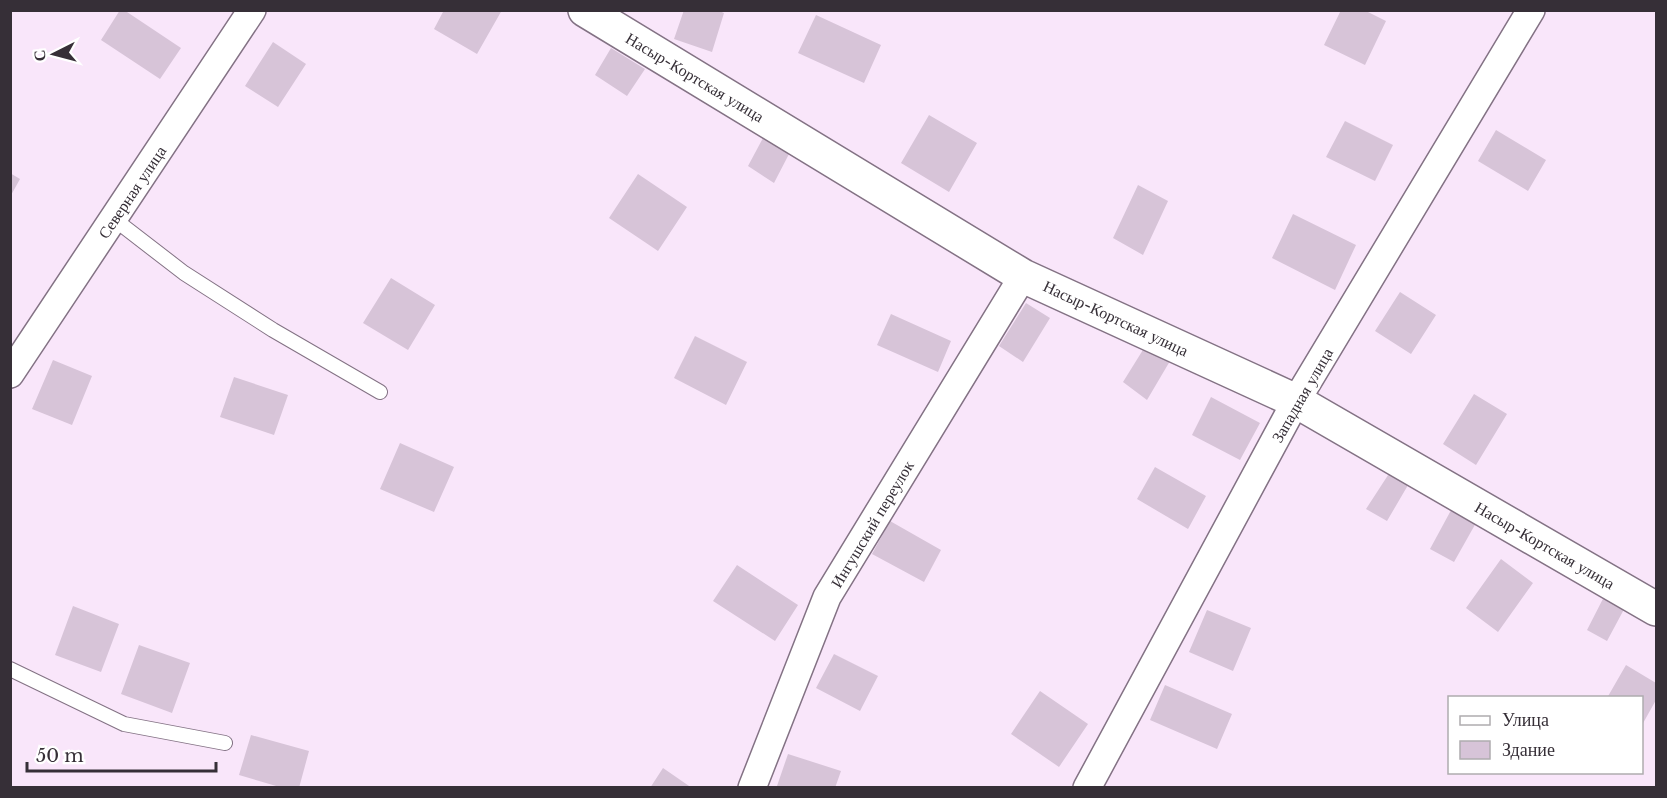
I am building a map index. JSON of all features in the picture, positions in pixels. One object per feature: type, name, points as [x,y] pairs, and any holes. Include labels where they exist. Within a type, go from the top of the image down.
[{"type":"street","name":"Северная улица","points":[[10,374],[252,10]]},
{"type":"street","name":"Насыр-Кортская улица","points":[[585,10],[1023,276],[1296,401],[1656,609]]},
{"type":"street","name":"Западная улица","points":[[1087,788],[1296,401],[1531,10]]},
{"type":"street","name":"Ингушский переулок","points":[[752,788],[827,597],[1023,276]]},
{"type":"lane","points":[[114,219],[184,273],[273,330],[380,392]]},
{"type":"lane","points":[[10,669],[124,724],[225,743]]},
{"type":"building","points":[[120,10],[124,10],[181,48],[160,79],[101,40]]},
{"type":"building","points":[[444,10],[502,10],[477,54],[434,29]]},
{"type":"building","points":[[684,10],[717,10],[724,13],[712,52],[674,39]]},
{"type":"building","points":[[1341,10],[1364,10],[1386,21],[1365,65],[1324,45]]},
{"type":"building","points":[[816,15],[881,45],[864,83],[798,53]]},
{"type":"building","points":[[273,42],[306,64],[278,107],[245,86]]},
{"type":"building","points":[[611,48],[645,69],[627,96],[595,75]]},
{"type":"building","points":[[929,115],[977,143],[949,192],[901,163]]},
{"type":"building","points":[[1345,121],[1393,145],[1375,181],[1326,157]]},
{"type":"building","points":[[1496,130],[1546,160],[1528,191],[1478,161]]},
{"type":"building","points":[[763,138],[789,154],[774,183],[748,166]]},
{"type":"building","points":[[10,173],[20,179],[10,197]]},
{"type":"building","points":[[638,174],[687,207],[658,251],[609,218]]},
{"type":"building","points":[[1138,185],[1168,201],[1143,255],[1113,238]]},
{"type":"building","points":[[1293,214],[1356,245],[1335,290],[1272,258]]},
{"type":"building","points":[[391,278],[435,305],[408,350],[363,323]]},
{"type":"building","points":[[1400,292],[1436,315],[1411,354],[1375,331]]},
{"type":"building","points":[[1026,303],[1050,318],[1023,362],[999,346]]},
{"type":"building","points":[[891,314],[951,341],[938,372],[877,345]]},
{"type":"building","points":[[695,336],[747,362],[726,405],[674,378]]},
{"type":"building","points":[[1146,345],[1170,361],[1147,400],[1123,382]]},
{"type":"building","points":[[53,360],[92,376],[72,425],[32,409]]},
{"type":"building","points":[[234,377],[288,395],[274,435],[220,417]]},
{"type":"building","points":[[1474,394],[1507,414],[1476,465],[1443,444]]},
{"type":"building","points":[[1211,397],[1260,423],[1240,460],[1192,435]]},
{"type":"building","points":[[400,443],[454,467],[434,512],[380,489]]},
{"type":"building","points":[[1155,467],[1206,496],[1188,529],[1137,499]]},
{"type":"building","points":[[1392,469],[1411,480],[1387,521],[1366,509]]},
{"type":"building","points":[[1456,501],[1481,514],[1454,562],[1430,549]]},
{"type":"building","points":[[890,521],[941,550],[924,582],[872,554]]},
{"type":"building","points":[[1501,559],[1533,583],[1498,632],[1466,608]]},
{"type":"building","points":[[737,565],[798,605],[775,641],[713,601]]},
{"type":"building","points":[[1608,589],[1629,600],[1607,641],[1587,630]]},
{"type":"building","points":[[73,606],[119,624],[101,672],[55,655]]},
{"type":"building","points":[[1207,610],[1251,628],[1233,671],[1189,652]]},
{"type":"building","points":[[139,645],[190,663],[172,713],[121,694]]},
{"type":"building","points":[[834,654],[878,676],[860,711],[816,688]]},
{"type":"building","points":[[1626,665],[1656,683],[1656,700],[1643,723],[1643,696],[1608,696]]},
{"type":"building","points":[[1165,685],[1232,714],[1217,749],[1150,720]]},
{"type":"building","points":[[1040,691],[1088,724],[1059,767],[1011,734]]},
{"type":"building","points":[[251,735],[309,751],[299,788],[283,788],[239,775]]},
{"type":"building","points":[[788,754],[841,771],[835,788],[777,786]]},
{"type":"building","points":[[663,768],[692,788],[650,788]]}]
